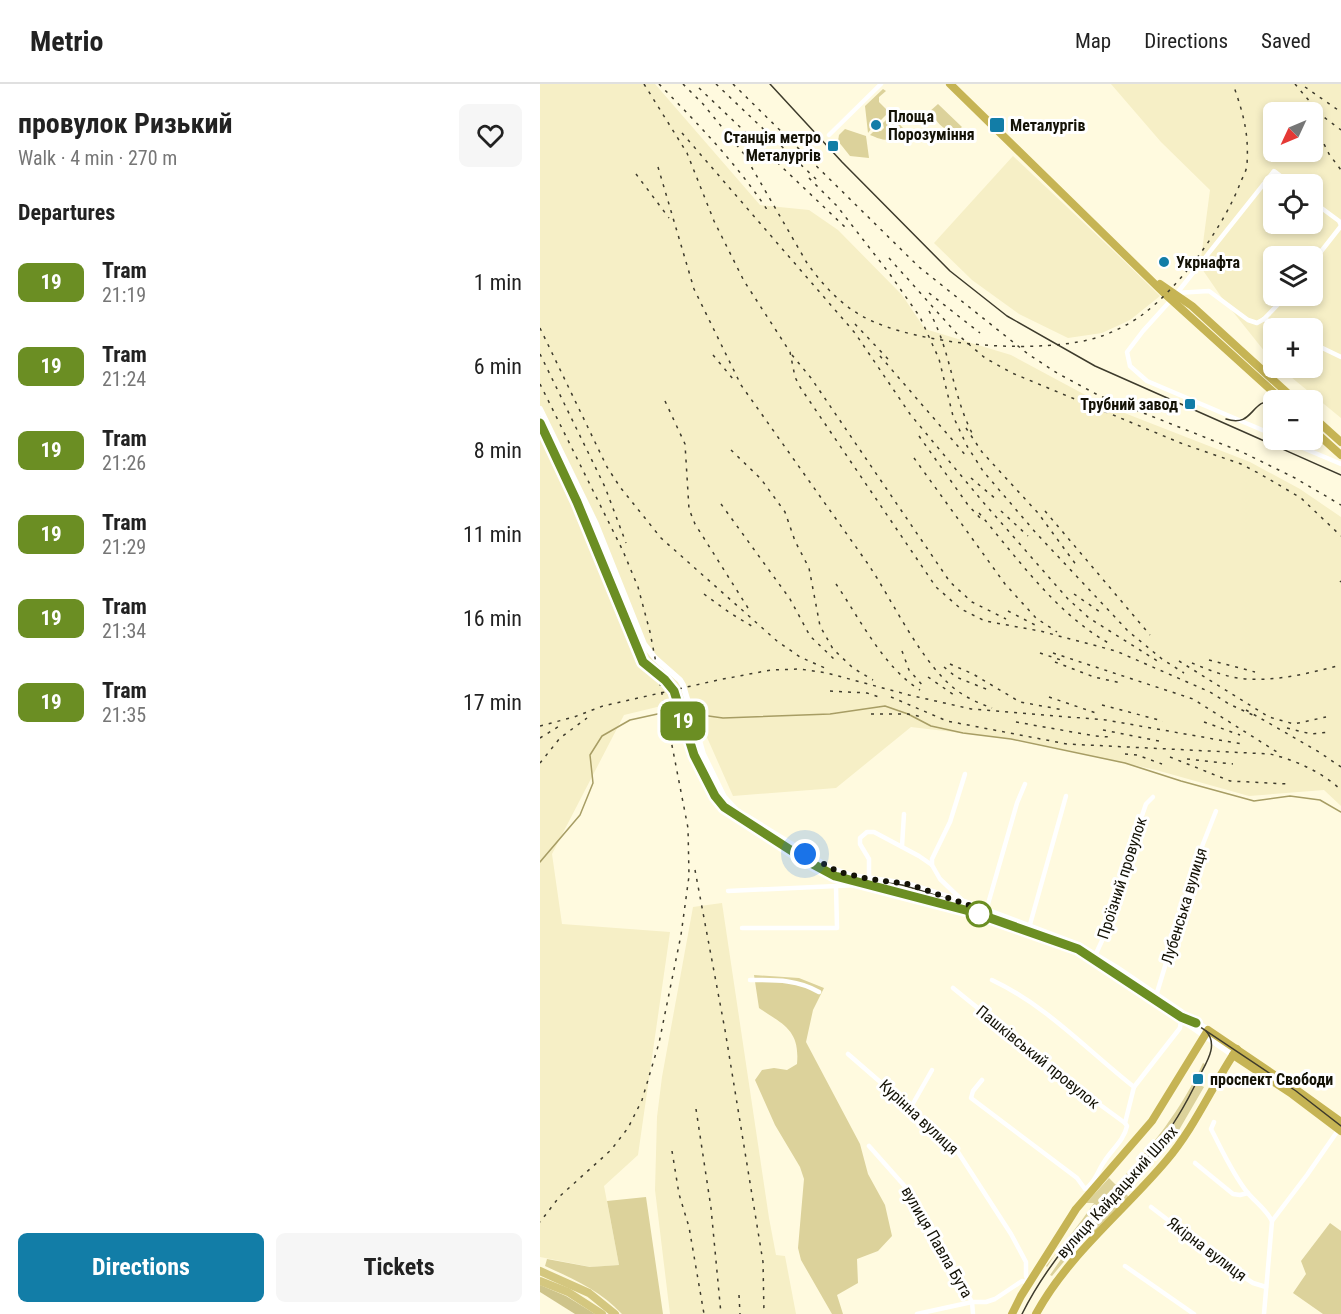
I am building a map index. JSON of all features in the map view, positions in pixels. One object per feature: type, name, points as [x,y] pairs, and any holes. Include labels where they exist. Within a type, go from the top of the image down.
[{"type":"highway","points":[[950,84],[1150,278],[1283,390]]},
{"type":"highway","points":[[1174,296],[1272,390]]},
{"type":"highway","points":[[1323,426],[1341,442]]},
{"type":"highway","points":[[1323,438],[1341,454]]},
{"type":"highway","points":[[1207,1033],[1340,1127]]},
{"type":"highway","name":"вулиця Кайдацький Шлях","points":[[1012,1314],[1076,1209],[1152,1121],[1207,1033]]},
{"type":"highway","name":"вулиця Кайдацький Шлях","points":[[1038,1313],[1056,1280],[1177,1148],[1197,1120],[1235,1052]]},
{"type":"main road","points":[[540,1270],[570,1288],[602,1314]]},
{"type":"main road","points":[[540,1281],[570,1288],[599,1300],[615,1314]]},
{"type":"street","points":[[829,135],[881,84]]},
{"type":"street","points":[[1263,185],[1127,352],[1130,366],[1147,381],[1263,430]]},
{"type":"street","points":[[1323,209],[1339,221],[1341,226],[1323,249]]},
{"type":"street","points":[[1174,296],[1209,291],[1248,320],[1257,323],[1263,320]]},
{"type":"street","points":[[1265,318],[1276,306]]},
{"type":"street","points":[[1323,348],[1341,357]]},
{"type":"street","points":[[540,409],[596,524],[644,644],[655,658],[680,680],[685,689],[690,717],[702,754],[720,791],[728,803],[755,829],[833,877],[1079,945],[1094,958],[1207,1033]]},
{"type":"street","points":[[1308,450],[1341,464]]},
{"type":"street","points":[[932,865],[932,860],[950,822],[965,774]]},
{"type":"street","points":[[981,919],[986,911],[1017,803],[1025,784]]},
{"type":"street","points":[[1028,930],[1066,796]]},
{"type":"street","name":"Проїзний провулок","points":[[1094,958],[1107,930],[1142,814],[1148,800],[1153,797]]},
{"type":"street","points":[[728,803],[821,864],[839,872],[908,884],[965,902],[1028,930]]},
{"type":"street","name":"Лубенська вулиця","points":[[1155,998],[1199,854],[1216,811]]},
{"type":"street","points":[[902,846],[904,814]]},
{"type":"street","points":[[869,879],[871,867],[860,844],[860,838],[867,832],[874,832],[932,865],[940,879],[965,902]]},
{"type":"street","points":[[728,891],[750,888],[858,885]]},
{"type":"street","points":[[742,928],[837,928],[836,887]]},
{"type":"street","points":[[750,980],[795,982],[810,986],[819,992]]},
{"type":"street","points":[[992,980],[1018,993],[1060,1024],[1134,1087]]},
{"type":"street","name":"Пашківський провулок","points":[[953,988],[1104,1110],[1125,1124]]},
{"type":"street","points":[[1155,998],[1181,1020],[1207,1033]]},
{"type":"street","points":[[982,1080],[973,1091],[971,1098],[1077,1178],[1085,1190],[1091,1185],[1104,1161],[1126,1132],[1125,1124],[1134,1087],[1180,1028],[1181,1020]]},
{"type":"street","name":"Курінна вулиця","points":[[848,1054],[954,1146],[1026,1262],[1026,1276],[1029,1283]]},
{"type":"street","points":[[911,1107],[932,1070]]},
{"type":"street","points":[[1214,1122],[1211,1126],[1212,1132],[1248,1193],[1272,1221]]},
{"type":"street","points":[[1265,1314],[1272,1221],[1340,1127]]},
{"type":"street","name":"вулиця Павла Бута","points":[[869,1146],[909,1191],[972,1302],[973,1314]]},
{"type":"street","points":[[1195,1163],[1233,1194],[1248,1193]]},
{"type":"street","name":"Якірна вулиця","points":[[1151,1207],[1233,1270],[1253,1283],[1266,1287]]},
{"type":"street","points":[[1125,1266],[1194,1314]]},
{"type":"street","points":[[917,1314],[972,1302],[986,1302],[995,1299],[1022,1281],[1029,1283]]},
{"type":"shaded area","points":[[540,84],[655,84],[760,205],[809,210],[838,230],[902,295],[925,329],[1011,355],[1104,405],[1250,462],[1300,489],[1341,517],[1341,806],[1324,790],[1249,796],[1156,770],[1020,740],[911,727],[836,788],[733,796],[690,699],[624,715],[552,854],[562,924],[670,932],[638,1155],[604,1186],[619,1265],[591,1267],[540,1257]]},
{"type":"shaded area","points":[[1111,84],[1341,84],[1341,418],[1323,403],[1323,390],[1307,390],[1292,378],[1323,378],[1323,318],[1263,318],[1263,349],[1200,266],[1210,190],[1161,142]]},
{"type":"shaded area","points":[[883,89],[886,91],[879,97],[879,102],[889,112],[881,120],[872,121],[868,133],[865,106]]},
{"type":"shaded area","points":[[938,104],[962,127],[952,131],[944,128],[929,112]]},
{"type":"shaded area","points":[[891,115],[903,128],[895,136],[885,140],[870,135],[881,131],[884,128],[883,123]]},
{"type":"shaded area","points":[[845,129],[866,136],[869,158],[850,156],[838,141],[839,135]]},
{"type":"shaded area","points":[[1013,156],[1160,296],[1130,320],[1102,333],[1068,338],[1019,314],[972,280],[934,243]]},
{"type":"shaded area","points":[[722,903],[769,1218],[776,1255],[785,1256],[796,1314],[670,1314],[655,1190],[657,1117],[662,1077],[693,907]]},
{"type":"shaded area","points":[[754,975],[799,978],[824,988],[813,1010],[806,1042],[860,1144],[868,1174],[885,1205],[892,1236],[878,1251],[857,1259],[858,1283],[837,1295],[843,1314],[832,1314],[801,1260],[798,1248],[804,1179],[800,1167],[775,1125],[755,1080],[762,1070],[774,1068],[787,1070],[797,1064],[796,1043],[783,1024],[759,1008]]},
{"type":"shaded area","points":[[1203,1063],[1205,1064],[1196,1083],[1204,1087],[1179,1130],[1126,1192],[1122,1190],[1129,1197],[1093,1235],[1087,1234],[1052,1276],[1050,1275],[1066,1252],[1062,1248],[1046,1266],[1094,1203],[1086,1203],[1109,1178],[1116,1185],[1142,1157],[1185,1097]]},
{"type":"shaded area","points":[[646,1197],[663,1314],[622,1314],[596,1292],[545,1266],[547,1259],[590,1267],[619,1265],[607,1201]]},
{"type":"shaded area","points":[[1330,1223],[1341,1231],[1341,1314],[1323,1314],[1293,1293],[1306,1274],[1301,1261]]},
{"type":"shaded area","points":[[540,1285],[566,1296],[595,1314],[575,1314],[540,1292]]},
{"type":"waterway","points":[[694,714],[723,718],[830,714],[885,706],[908,714],[931,726],[1011,739],[1125,763],[1254,801],[1290,796],[1320,800],[1341,812]]},
{"type":"waterway","points":[[540,862],[580,815],[593,783],[590,755],[602,736],[630,720],[662,713]]},
{"type":"tram line","points":[[770,84],[842,162],[950,271],[1007,316],[1095,366],[1341,475]]},
{"type":"tram line","points":[[1226,419],[1242,420],[1263,403]]},
{"type":"tram line","points":[[540,417],[595,535],[645,660],[675,689],[697,754],[716,792],[725,804],[816,864],[835,873],[919,890],[1085,950],[1296,1091],[1341,1126]]},
{"type":"tram line","name":"19","points":[[540,423],[602,560],[643,662],[665,680],[674,691],[694,755],[715,796],[724,807],[809,862],[835,876],[973,912],[1078,949],[1181,1017],[1196,1023]]},
{"type":"tram line","points":[[1022,1314],[1054,1261],[1163,1139],[1190,1096],[1210,1054],[1210,1036],[1206,1031]]},
{"type":"railway","points":[[644,84],[687,153],[714,221],[744,281],[790,352],[795,377],[800,387],[936,587],[961,609],[985,621],[1040,631],[1116,651],[1210,692],[1253,715]]},
{"type":"railway","points":[[659,84],[730,161],[768,211]]},
{"type":"railway","points":[[683,84],[703,104],[744,154],[807,263],[838,299],[862,316],[914,335],[980,345],[1015,346],[1048,346],[1077,342],[1113,332],[1142,315],[1172,288],[1213,235],[1234,198],[1246,168],[1246,132],[1233,84]]},
{"type":"railway","points":[[716,84],[817,180]]},
{"type":"railway","points":[[733,84],[919,267],[1028,354],[1098,395],[1242,452],[1295,478],[1341,505]]},
{"type":"railway","points":[[1295,84],[1321,115],[1341,130]]},
{"type":"railway","points":[[1305,87],[1341,112]]},
{"type":"railway","points":[[699,88],[847,229]]},
{"type":"railway","points":[[682,133],[855,333],[910,414],[1068,599],[1089,618],[1159,662]]},
{"type":"railway","points":[[1323,142],[1341,170]]},
{"type":"railway","points":[[658,167],[694,289],[741,385],[868,564],[933,667],[959,692],[992,708]]},
{"type":"railway","points":[[636,174],[669,218]]},
{"type":"railway","points":[[809,178],[837,206],[920,317],[939,359],[953,416],[967,446],[983,471],[1036,533],[1128,631],[1162,659],[1184,673]]},
{"type":"railway","points":[[889,258],[957,334],[985,358],[1012,373],[1183,444],[1241,464],[1301,498],[1341,536]]},
{"type":"railway","points":[[929,293],[980,333]]},
{"type":"railway","points":[[929,311],[942,341],[960,404],[973,435]]},
{"type":"railway","points":[[855,324],[888,359]]},
{"type":"railway","points":[[540,328],[607,467],[661,538],[777,641],[800,657],[825,668]]},
{"type":"railway","points":[[540,354],[605,487],[626,543]]},
{"type":"railway","points":[[713,355],[733,379]]},
{"type":"railway","points":[[792,355],[811,378],[950,582],[972,602],[1006,619]]},
{"type":"railway","points":[[880,356],[968,458]]},
{"type":"railway","points":[[540,384],[623,551],[638,587],[650,632],[688,828],[689,876],[681,935],[659,1043],[642,1100],[628,1128],[611,1150],[560,1196],[540,1222]]},
{"type":"railway","points":[[665,401],[685,444],[689,509],[695,524],[748,608]]},
{"type":"railway","points":[[966,428],[982,452],[1038,513],[1077,566]]},
{"type":"railway","points":[[919,436],[968,505],[982,520]]},
{"type":"railway","points":[[731,450],[761,479],[785,512],[795,541],[809,568],[820,626],[833,649],[853,668],[873,680]]},
{"type":"railway","points":[[914,458],[1005,584],[1036,618],[1057,632]]},
{"type":"railway","points":[[971,478],[997,500]]},
{"type":"railway","points":[[721,504],[790,599],[810,636],[835,660]]},
{"type":"railway","points":[[1001,511],[1028,536]]},
{"type":"railway","points":[[1045,511],[1150,635]]},
{"type":"railway","points":[[979,513],[1024,568],[1056,602],[1092,633],[1112,645]]},
{"type":"railway","points":[[836,584],[884,656],[907,681],[920,690]]},
{"type":"railway","points":[[704,594],[755,628]]},
{"type":"railway","points":[[1074,594],[1103,614]]},
{"type":"railway","points":[[1008,611],[1037,626]]},
{"type":"railway","points":[[902,651],[909,670],[923,686]]},
{"type":"railway","points":[[1040,653],[1061,660]]},
{"type":"railway","points":[[1053,653],[1193,699],[1277,752]]},
{"type":"railway","points":[[1209,660],[1255,672]]},
{"type":"railway","points":[[1179,661],[1269,717],[1294,724],[1326,717]]},
{"type":"railway","points":[[1055,662],[1094,677],[1121,683]]},
{"type":"railway","points":[[1192,663],[1219,673],[1247,679],[1294,676],[1341,665]]},
{"type":"railway","points":[[950,664],[973,674],[1020,702],[1064,710]]},
{"type":"railway","points":[[944,667],[956,677],[991,691]]},
{"type":"railway","points":[[540,726],[603,706],[718,680],[771,670],[800,669],[827,673],[971,709],[1106,720],[1242,744]]},
{"type":"railway","points":[[928,677],[954,695]]},
{"type":"railway","points":[[830,691],[867,693],[879,697]]},
{"type":"railway","points":[[891,697],[947,721],[1067,744],[1270,754],[1308,768],[1341,790]]},
{"type":"railway","points":[[1049,697],[1099,714]]},
{"type":"railway","points":[[1102,705],[1163,721]]},
{"type":"railway","points":[[1246,710],[1341,767]]},
{"type":"railway","points":[[871,714],[908,714],[923,717]]},
{"type":"railway","points":[[540,763],[560,738],[587,718]]},
{"type":"railway","points":[[1016,722],[1110,737]]},
{"type":"railway","points":[[1204,722],[1240,735]]},
{"type":"railway","points":[[540,738],[561,725]]},
{"type":"railway","points":[[1287,728],[1311,734],[1330,732]]},
{"type":"railway","points":[[1103,730],[1164,742]]},
{"type":"railway","points":[[1125,754],[1137,755],[1162,764]]},
{"type":"railway","points":[[1170,757],[1230,781],[1288,784]]},
{"type":"railway","points":[[1187,759],[1233,764]]},
{"type":"railway","points":[[695,870],[725,1030],[763,1262],[764,1314]]},
{"type":"railway","points":[[696,1109],[711,1208],[721,1314]]},
{"type":"railway","points":[[672,1151],[679,1194],[689,1227],[704,1314]]},
{"type":"railway","points":[[739,1295],[740,1314]]},
{"type":"place","name":"Площа Порозуміння","points":[[876,125]]},
{"type":"place","name":"Металургів","points":[[997,125]]},
{"type":"place","name":"Станція метро Металургів","points":[[833,146]]},
{"type":"place","name":"Укрнафта","points":[[1164,262]]},
{"type":"place","name":"Трубний завод","points":[[1190,404]]},
{"type":"place","name":"проспект Свободи","points":[[1198,1079]]},
{"type":"route","points":[[805,854],[839,872],[908,884],[986,911],[984,916],[979,914]]}]
